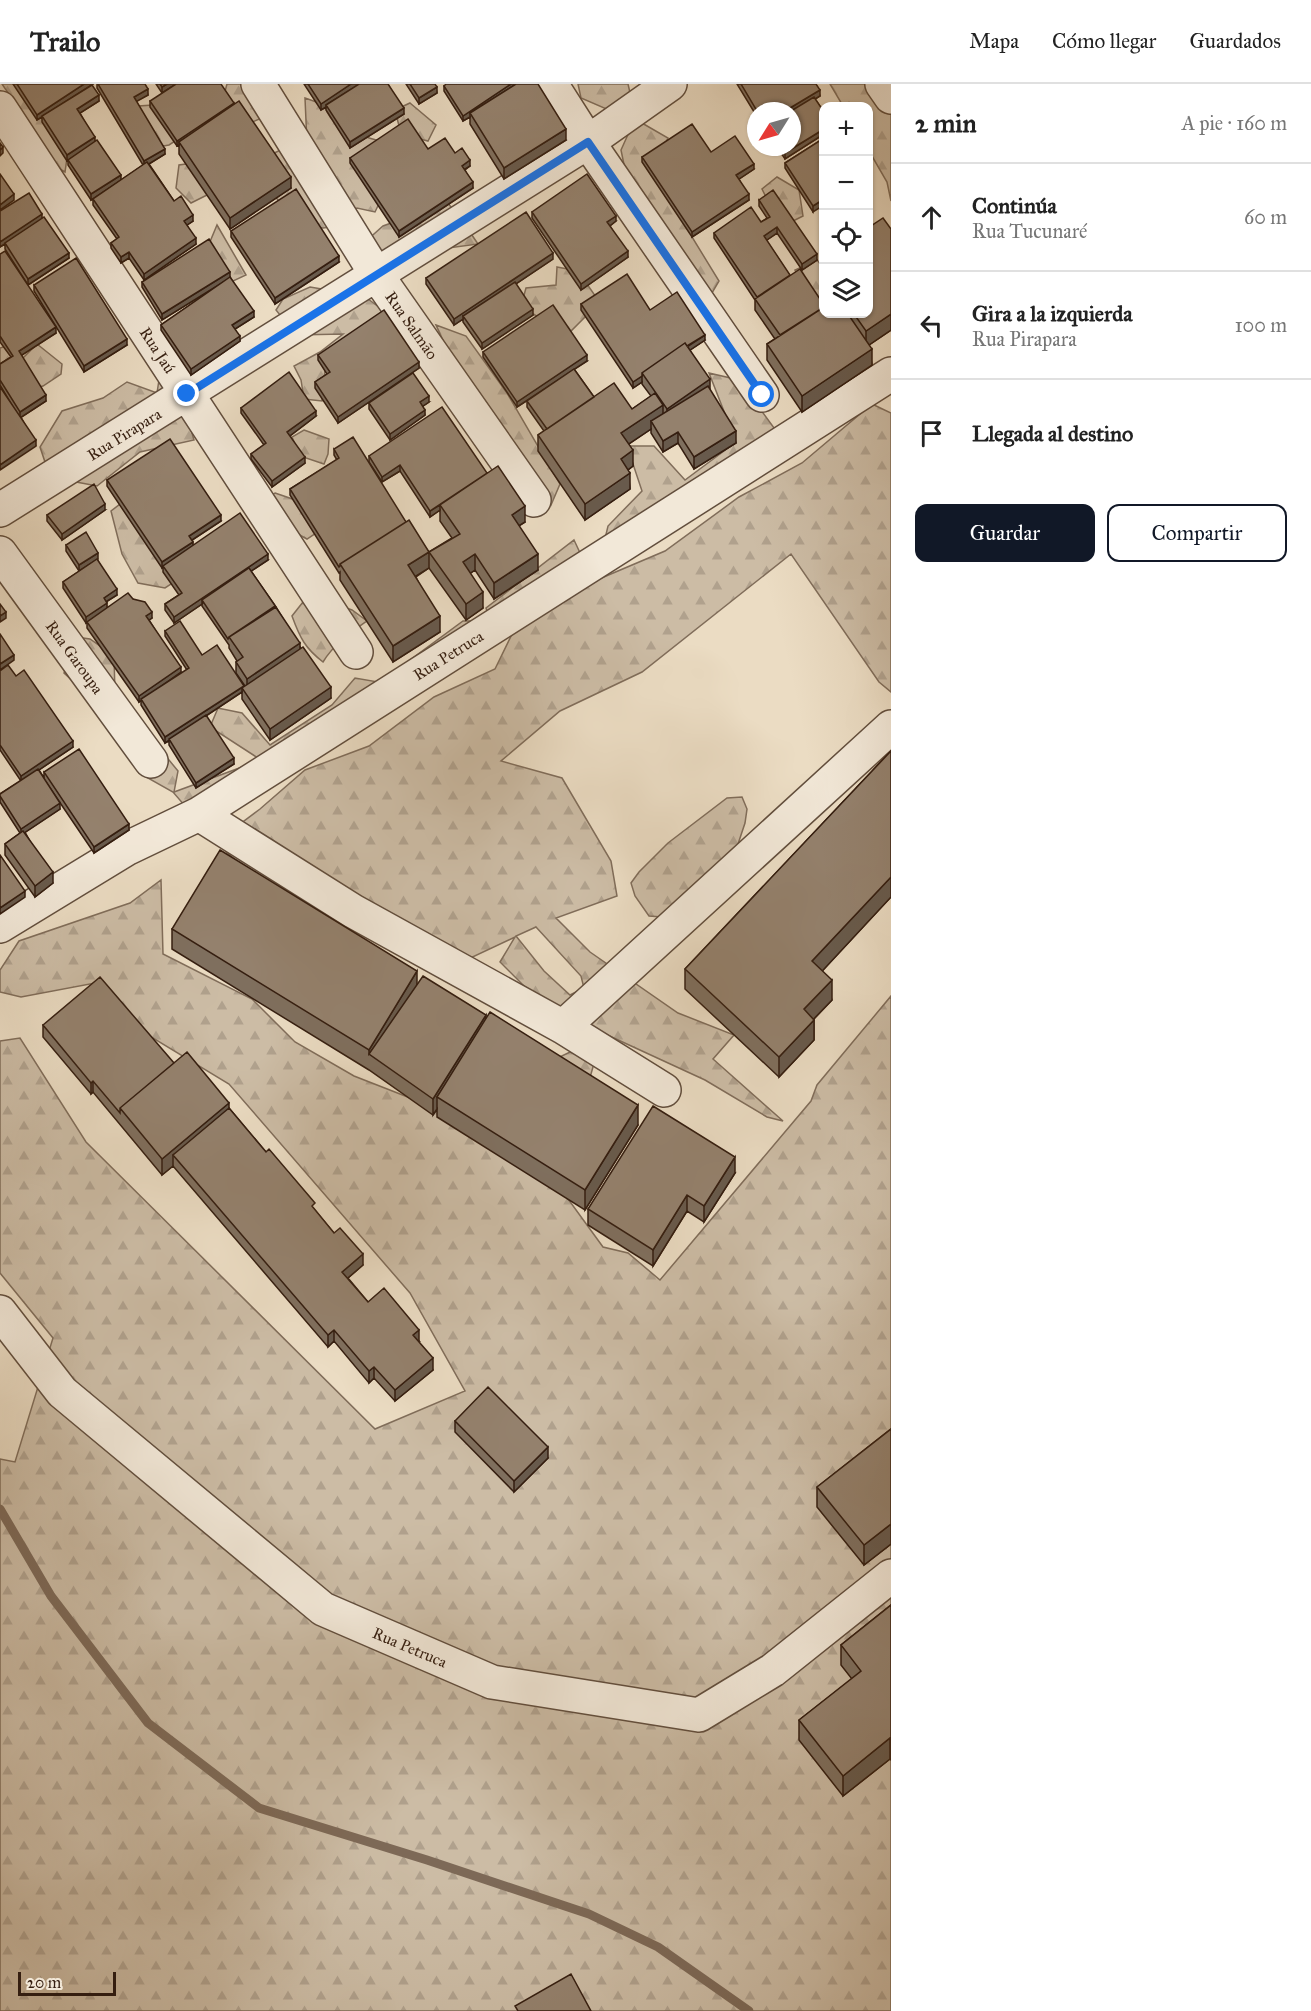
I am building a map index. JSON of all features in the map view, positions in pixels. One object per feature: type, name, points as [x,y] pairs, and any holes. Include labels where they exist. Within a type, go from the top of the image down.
[{"type":"street","name":"Rua Salmão","points":[[258,84],[376,274],[534,501]]},
{"type":"street","points":[[552,84],[588,142],[762,395]]},
{"type":"street","name":"Rua Pirapara","points":[[0,510],[588,142],[670,84]]},
{"type":"street","points":[[882,84],[891,97]]},
{"type":"street","name":"Rua Jaú","points":[[0,108],[356,652]]},
{"type":"street","name":"Rua Petruca","points":[[0,926],[128,848],[199,814],[891,374]]},
{"type":"street","name":"Rua Garoupa","points":[[0,553],[151,761]]},
{"type":"street","points":[[563,1027],[891,727]]},
{"type":"street","points":[[199,814],[354,911],[563,1027],[664,1090]]},
{"type":"street","name":"Rua Petruca","points":[[0,1312],[62,1392],[323,1609],[492,1682],[699,1714],[773,1670],[891,1576]]},
{"type":"green space","points":[[2,84],[23,84],[69,144],[65,172],[44,160],[38,137]]},
{"type":"green space","points":[[227,84],[262,84],[262,118],[235,129],[224,95]]},
{"type":"green space","points":[[578,84],[628,84],[631,97],[611,111],[581,98]]},
{"type":"green space","points":[[830,84],[891,84],[891,201],[887,182],[873,158],[873,102],[841,102]]},
{"type":"green space","points":[[305,98],[325,105],[333,120],[340,126],[382,142],[384,193],[375,212],[357,208],[342,221],[330,227],[297,224],[270,190],[270,155],[287,147],[307,144]]},
{"type":"green space","points":[[410,103],[436,125],[428,141],[401,134],[395,110]]},
{"type":"green space","points":[[153,105],[186,134],[169,145],[158,147],[139,106]]},
{"type":"green space","points":[[635,119],[668,138],[654,165],[702,217],[692,237],[719,281],[712,293],[629,189],[621,150]]},
{"type":"green space","points":[[200,162],[209,194],[191,203],[176,188],[179,165]]},
{"type":"green space","points":[[777,177],[799,190],[803,216],[791,222],[770,205],[762,189]]},
{"type":"green space","points":[[441,195],[478,244],[389,256],[365,242],[383,226],[413,215]]},
{"type":"green space","points":[[217,225],[246,275],[231,282],[212,277],[204,256]]},
{"type":"green space","points":[[817,260],[819,262],[819,299],[803,285],[795,270]]},
{"type":"green space","points":[[557,267],[578,271],[596,297],[589,313],[571,331],[541,319],[521,306],[526,288],[556,285]]},
{"type":"green space","points":[[310,287],[345,293],[355,289],[384,311],[325,370],[322,401],[304,399],[301,380],[294,366],[320,352],[343,334],[296,335],[276,310],[283,299]]},
{"type":"green space","points":[[436,325],[466,336],[507,393],[560,484],[551,505],[465,388]]},
{"type":"green space","points":[[37,344],[62,364],[61,374],[43,386],[32,389],[18,378],[0,386],[0,348],[9,345],[23,358]]},
{"type":"green space","points":[[162,360],[184,407],[194,440],[140,452],[97,486],[50,477],[40,447],[62,411],[103,398],[127,382],[157,393]]},
{"type":"green space","points":[[709,373],[739,380],[777,432],[603,547],[608,526],[642,491],[627,446],[654,446],[685,480],[736,442]]},
{"type":"green space","points":[[872,404],[891,413],[891,692],[879,682],[791,554],[642,672],[560,711],[501,761],[562,778],[611,861],[617,896],[556,918],[590,952],[678,1013],[734,1035],[713,1059],[783,1121],[767,1117],[705,1080],[603,1033],[536,998],[500,962],[515,937],[462,962],[321,900],[281,895],[250,874],[216,842],[260,809],[305,770],[369,746],[434,697],[495,669],[516,626],[552,599],[665,551],[739,497],[802,463]],"holes":[[[536,927],[581,976],[584,988],[570,995],[544,971],[516,936]]]},
{"type":"green space","points":[[304,430],[329,439],[328,454],[324,464],[300,456],[292,437]]},
{"type":"green space","points":[[275,493],[307,504],[325,527],[307,539],[252,509]]},
{"type":"green space","points":[[128,498],[143,526],[147,545],[182,577],[165,588],[138,583],[122,554],[111,511]]},
{"type":"green space","points":[[574,540],[581,555],[573,568],[564,576],[539,585],[528,607],[493,631],[420,674],[397,684],[398,669],[463,621],[490,621],[486,608]]},
{"type":"green space","points":[[303,602],[325,615],[329,602],[352,610],[367,621],[337,644],[323,662],[304,642],[292,616]]},
{"type":"green space","points":[[76,637],[90,639],[114,656],[115,694],[178,771],[174,792],[261,760],[210,727],[218,708],[242,713],[270,745],[332,705],[355,678],[384,683],[382,692],[325,721],[270,763],[217,795],[185,806],[173,792],[139,773],[109,720],[89,696],[64,673]]},
{"type":"green space","points":[[742,797],[747,809],[737,847],[662,917],[649,916],[635,896],[631,883],[639,872],[668,843],[727,798]]},
{"type":"green space","points":[[161,880],[163,954],[252,999],[295,1042],[354,1076],[423,1103],[481,1114],[555,1181],[603,1247],[628,1253],[660,1280],[811,1101],[817,1085],[891,996],[891,2011],[0,2011],[0,1459],[15,1462],[53,1338],[0,1273],[0,1041],[20,1038],[86,1142],[375,1429],[465,1391],[410,1293],[229,1084],[128,1023],[95,983],[21,997],[0,992],[0,970],[19,941],[130,903]]},
{"type":"green space","points":[[570,1052],[595,1060],[589,1081],[543,1065]]},
{"type":"building","points":[[17,84],[84,84],[37,115]]},
{"type":"building","points":[[98,84],[145,84],[148,89],[134,97],[165,149],[144,161]]},
{"type":"building","points":[[176,84],[221,84],[234,103],[177,141],[150,101]]},
{"type":"building","points":[[308,84],[351,84],[321,104]]},
{"type":"building","points":[[359,84],[388,84],[404,108],[350,142],[326,105]]},
{"type":"building","points":[[410,84],[435,84],[437,87],[419,98]]},
{"type":"building","points":[[446,84],[511,84],[463,116],[444,86]]},
{"type":"building","points":[[516,84],[538,84],[566,129],[504,168],[470,113]]},
{"type":"building","points":[[741,84],[816,84],[820,90],[800,102],[752,102]]},
{"type":"building","points":[[92,85],[99,95],[77,109],[95,137],[67,155],[42,116]]},
{"type":"building","points":[[814,97],[819,104],[819,132],[801,143],[801,105]]},
{"type":"building","points":[[239,101],[291,177],[230,218],[179,142]]},
{"type":"building","points":[[408,119],[428,149],[445,138],[455,153],[462,148],[470,160],[462,166],[473,182],[399,231],[350,158]]},
{"type":"building","points":[[692,124],[711,152],[735,136],[754,164],[736,175],[749,194],[692,232],[642,157]]},
{"type":"building","points":[[97,140],[121,175],[91,194],[68,160]]},
{"type":"building","points":[[819,141],[819,202],[813,206],[785,163],[796,156],[801,156],[801,153]]},
{"type":"building","points":[[147,162],[174,201],[181,196],[193,215],[184,221],[196,238],[144,274],[129,252],[121,257],[111,243],[119,237],[93,199]]},
{"type":"building","points":[[0,174],[14,194],[0,205]]},
{"type":"building","points":[[587,174],[616,216],[607,222],[628,251],[581,284],[532,212]]},
{"type":"building","points":[[296,189],[339,256],[275,298],[231,231]]},
{"type":"building","points":[[773,190],[817,254],[802,264],[777,227],[764,236],[790,275],[757,297],[714,233],[751,207],[761,222],[770,217],[759,200]]},
{"type":"building","points":[[29,193],[42,214],[0,242],[0,211]]},
{"type":"building","points":[[526,212],[553,253],[454,319],[426,278]]},
{"type":"building","points":[[44,217],[69,253],[28,279],[5,243]]},
{"type":"building","points":[[883,218],[891,229],[891,314],[866,331],[857,318],[873,318],[873,225]]},
{"type":"building","points":[[209,239],[230,272],[162,314],[142,282]]},
{"type":"building","points":[[5,251],[56,327],[19,351],[46,395],[20,412],[0,380],[0,364],[13,356],[0,336],[0,254]]},
{"type":"building","points":[[76,258],[127,339],[84,366],[34,285]]},
{"type":"building","points":[[800,269],[819,298],[819,310],[780,335],[755,299]]},
{"type":"building","points":[[627,274],[650,310],[677,292],[705,335],[687,346],[685,343],[642,373],[642,376],[633,382],[581,304]]},
{"type":"building","points":[[230,277],[254,311],[232,325],[240,336],[191,369],[161,325]]},
{"type":"building","points":[[515,282],[533,309],[482,343],[463,316]]},
{"type":"building","points":[[553,305],[587,355],[517,402],[483,352]]},
{"type":"building","points":[[384,310],[419,362],[338,417],[315,382],[330,372],[318,355]]},
{"type":"building","points":[[819,310],[819,318],[851,318],[872,349],[802,396],[767,344]]},
{"type":"building","points":[[685,343],[710,379],[667,409],[642,373]]},
{"type":"building","points":[[574,369],[594,397],[547,429],[527,401]]},
{"type":"building","points":[[289,372],[316,411],[287,432],[305,457],[272,481],[251,454],[266,443],[241,408]]},
{"type":"building","points":[[413,373],[429,396],[420,402],[425,410],[390,434],[369,403]]},
{"type":"building","points":[[614,383],[632,409],[655,393],[663,405],[621,433],[633,450],[621,459],[630,473],[585,504],[538,435]]},
{"type":"building","points":[[708,386],[736,431],[694,457],[678,432],[663,441],[651,421]]},
{"type":"building","points":[[0,387],[36,440],[0,465]]},
{"type":"building","points":[[442,407],[487,473],[430,511],[400,465],[382,477],[369,456]]},
{"type":"building","points":[[353,437],[406,522],[340,564],[339,567],[290,489],[339,458],[334,449]]},
{"type":"building","points":[[170,439],[221,515],[189,536],[193,542],[162,562],[107,480]]},
{"type":"building","points":[[498,466],[525,506],[512,515],[538,554],[494,583],[475,554],[463,562],[483,592],[466,604],[429,552],[460,534],[440,505]]},
{"type":"building","points":[[94,484],[105,504],[62,534],[47,515]]},
{"type":"building","points":[[240,513],[268,554],[174,617],[165,604],[182,593],[163,566]]},
{"type":"building","points":[[409,520],[429,552],[408,565],[440,616],[393,646],[340,564]]},
{"type":"building","points":[[86,532],[98,553],[79,565],[66,545]]},
{"type":"building","points":[[97,559],[117,589],[104,598],[107,603],[86,617],[63,582]]},
{"type":"building","points":[[249,568],[276,607],[228,639],[202,600]]},
{"type":"building","points":[[128,593],[133,599],[145,602],[152,612],[146,616],[181,667],[139,696],[87,622]]},
{"type":"building","points":[[0,604],[6,612],[0,616]]},
{"type":"building","points":[[275,606],[300,643],[247,679],[236,662],[243,657],[229,637]]},
{"type":"building","points":[[180,621],[202,655],[217,645],[244,686],[165,737],[141,699],[189,668],[165,631]]},
{"type":"building","points":[[0,634],[14,655],[0,664]]},
{"type":"building","points":[[303,647],[331,687],[270,729],[242,688]]},
{"type":"building","points":[[8,665],[16,676],[24,670],[73,741],[21,776],[0,745],[0,671]]},
{"type":"building","points":[[206,715],[234,758],[196,783],[169,739]]},
{"type":"building","points":[[79,749],[129,824],[94,847],[44,772]]},
{"type":"building","points":[[891,751],[891,877],[812,961],[832,980],[804,1009],[814,1020],[779,1057],[685,969]]},
{"type":"building","points":[[38,769],[60,803],[21,829],[0,794]]},
{"type":"building","points":[[23,831],[53,872],[35,886],[5,844]]},
{"type":"building","points":[[220,850],[417,971],[369,1050],[172,929]]},
{"type":"building","points":[[0,855],[25,891],[0,908]]},
{"type":"building","points":[[423,976],[486,1015],[433,1099],[369,1054]]},
{"type":"building","points":[[100,977],[174,1063],[120,1108],[120,1113],[93,1081],[91,1083],[43,1025]]},
{"type":"building","points":[[490,1012],[638,1105],[585,1190],[437,1097]]},
{"type":"building","points":[[187,1052],[229,1103],[162,1159],[120,1108]]},
{"type":"building","points":[[653,1106],[735,1157],[704,1206],[687,1195],[653,1250],[588,1209]]},
{"type":"building","points":[[229,1108],[266,1152],[269,1149],[315,1203],[312,1206],[334,1233],[340,1228],[363,1254],[342,1272],[368,1302],[384,1288],[419,1330],[413,1335],[433,1358],[395,1390],[374,1367],[369,1371],[334,1330],[328,1335],[173,1155]]},
{"type":"building","points":[[488,1387],[548,1447],[514,1481],[455,1421]]},
{"type":"building","points":[[891,1429],[891,1524],[864,1545],[817,1487]]},
{"type":"building","points":[[891,1605],[891,1740],[890,1738],[843,1776],[799,1720],[861,1671],[841,1645]]},
{"type":"building","points":[[571,1974],[591,2011],[518,2011],[515,2006]]},
{"type":"waterway","points":[[0,1509],[51,1596],[148,1723],[259,1808],[427,1860],[589,1914],[658,1947],[749,2011]]},
{"type":"route","points":[[187,394],[588,142],[762,395]]}]
